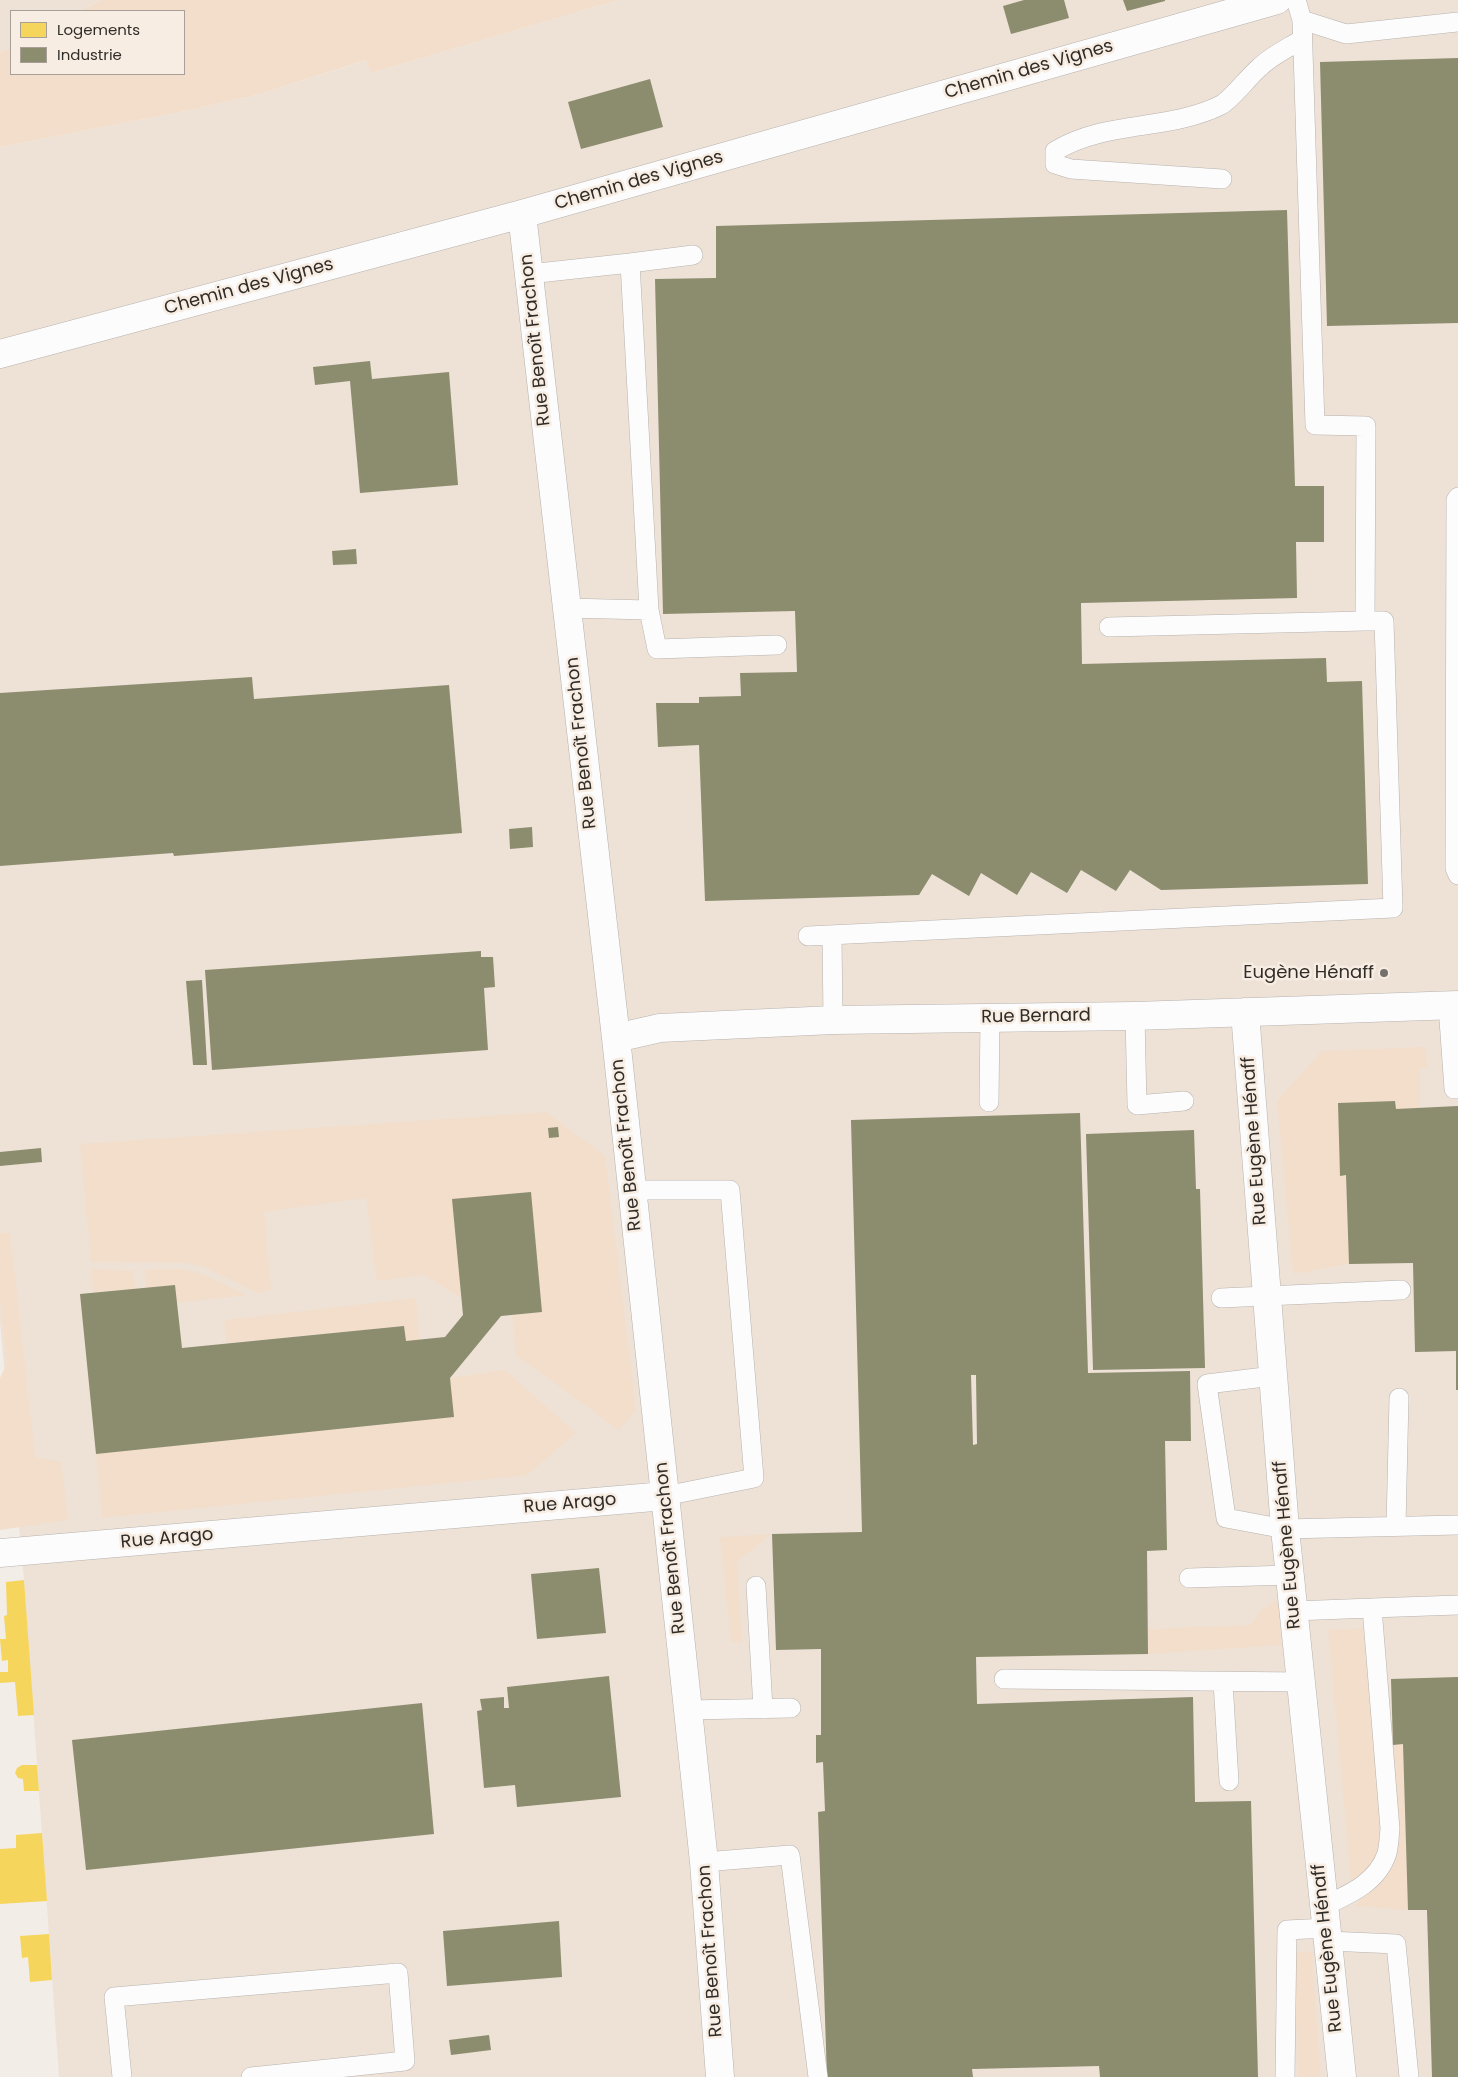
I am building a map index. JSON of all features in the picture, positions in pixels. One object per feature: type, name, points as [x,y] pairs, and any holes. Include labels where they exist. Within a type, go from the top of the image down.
[{"type":"street","name":"Chemin des Vignes","points":[[0,354],[522,214],[1277,0]]},
{"type":"street","name":"Rue Benoît Frachon","points":[[522,214],[616,1038],[688,1710],[704,1862],[720,2077]]},
{"type":"street","name":"Rue Bernard","points":[[616,1038],[660,1028],[833,1020],[1136,1016],[1453,1005]]},
{"type":"street","name":"Rue Eugène Hénaff","points":[[1245,1012],[1285,1529],[1342,2077]]},
{"type":"street","name":"Rue Arago","points":[[0,1553],[665,1496]]},
{"type":"lane","points":[[1296,0],[1302,20],[1315,425],[1366,426],[1365,621]]},
{"type":"lane","points":[[1302,20],[1346,34],[1458,22]]},
{"type":"lane","points":[[1222,179],[1071,169],[1054,164],[1055,151],[1073,141],[1094,134],[1191,116],[1223,104],[1262,65],[1302,40]]},
{"type":"lane","points":[[529,274],[693,255]]},
{"type":"lane","points":[[630,263],[649,610],[657,649],[776,645]]},
{"type":"lane","points":[[1458,497],[1456,500],[1455,868],[1458,875]]},
{"type":"lane","points":[[567,608],[649,610]]},
{"type":"lane","points":[[808,936],[1393,908],[1384,621],[1109,628]]},
{"type":"lane","points":[[832,936],[833,1020]]},
{"type":"lane","points":[[1453,1005],[1454,1089],[1458,1089]]},
{"type":"lane","points":[[1136,1016],[1137,1105],[1184,1101]]},
{"type":"lane","points":[[989,1102],[990,1018]]},
{"type":"lane","name":"Rue Arago","points":[[632,1190],[730,1190],[754,1478],[665,1496]]},
{"type":"lane","points":[[1221,1298],[1401,1290]]},
{"type":"lane","points":[[1273,1376],[1207,1384],[1226,1518],[1285,1529],[1458,1525]]},
{"type":"lane","points":[[1396,1526],[1399,1398]]},
{"type":"lane","points":[[1189,1578],[1290,1575]]},
{"type":"lane","points":[[756,1586],[763,1709]]},
{"type":"lane","points":[[1294,1611],[1458,1605]]},
{"type":"lane","points":[[1326,1925],[1352,1893],[1376,1874],[1388,1852],[1390,1830],[1372,1608]]},
{"type":"lane","points":[[1004,1679],[1301,1682]]},
{"type":"lane","points":[[1222,1682],[1229,1781]]},
{"type":"lane","points":[[688,1710],[791,1708]]},
{"type":"lane","points":[[704,1862],[790,1855],[818,2077]]},
{"type":"lane","points":[[1285,2077],[1287,1930],[1326,1925],[1396,1944],[1409,2077]]},
{"type":"lane","points":[[122,2077],[114,1997],[398,1973],[405,2061],[251,2077]]},
{"type":"shaded area","points":[[0,0],[101,0],[82,10],[10,10],[10,48],[0,52]]},
{"type":"shaded area","points":[[101,0],[618,0],[371,73],[366,60],[260,94],[195,109],[0,147],[0,52],[10,48],[10,75],[185,75],[185,10],[82,10]]},
{"type":"shaded area","points":[[618,0],[1458,0],[1458,2077],[59,2077],[24,1580],[0,1323],[0,147],[195,109],[260,94],[367,60],[371,73]]},
{"type":"shaded area","points":[[1425,1047],[1428,1067],[1420,1068],[1420,1108],[1396,1109],[1395,1101],[1338,1103],[1340,1175],[1346,1175],[1349,1264],[1293,1274],[1277,1101],[1322,1051]]},
{"type":"shaded area","points":[[546,1112],[605,1156],[636,1410],[619,1430],[516,1355],[512,1315],[542,1312],[530,1192],[452,1199],[461,1298],[424,1275],[377,1281],[366,1198],[264,1212],[271,1290],[257,1293],[204,1267],[186,1263],[91,1262],[80,1144]]},
{"type":"shaded area","points":[[0,1233],[10,1233],[35,1457],[61,1462],[68,1520],[0,1530],[0,1378],[7,1364],[0,1302]]},
{"type":"shaded area","points":[[91,1269],[134,1271],[135,1289],[93,1292]]},
{"type":"shaded area","points":[[145,1269],[182,1269],[202,1274],[246,1295],[176,1303],[174,1285],[146,1288]]},
{"type":"shaded area","points":[[416,1298],[419,1340],[406,1341],[404,1326],[227,1343],[224,1320]]},
{"type":"shaded area","points":[[505,1370],[576,1433],[527,1475],[102,1518],[96,1454],[454,1417],[450,1378]]},
{"type":"shaded area","points":[[772,1534],[737,1561],[742,1643],[731,1641],[720,1537]]},
{"type":"shaded area","points":[[1279,1599],[1281,1645],[1148,1654],[1148,1629],[1251,1625],[1261,1610]]},
{"type":"shaded area","points":[[1363,1628],[1382,1833],[1379,1850],[1374,1861],[1370,1867],[1351,1881],[1328,1630]]},
{"type":"shaded area","points":[[1403,1744],[1408,1910],[1354,1906],[1383,1881],[1396,1855],[1393,1745]]},
{"type":"shaded area","points":[[1312,1951],[1320,2077],[1298,2077],[1294,1953]]},
{"type":"building: Logements","points":[[24,1580],[34,1715],[18,1716],[15,1682],[0,1683],[0,1672],[8,1672],[8,1660],[2,1661],[0,1639],[6,1639],[4,1616],[7,1615],[6,1582]]},
{"type":"building: Logements","points":[[22,1765],[37,1765],[39,1791],[24,1791],[23,1779],[18,1778],[15,1773],[17,1768]]},
{"type":"building: Logements","points":[[42,1833],[47,1901],[0,1904],[0,1849],[16,1848],[16,1835]]},
{"type":"building: Logements","points":[[49,1934],[52,1980],[30,1982],[28,1957],[22,1958],[20,1936]]},
{"type":"building: Industrie","points":[[1024,0],[1064,0],[1069,18],[1011,34],[1003,6]]},
{"type":"building: Industrie","points":[[1123,0],[1165,0],[1165,1],[1127,11]]},
{"type":"building: Industrie","points":[[1458,58],[1458,323],[1327,326],[1320,62]]},
{"type":"building: Industrie","points":[[650,79],[663,127],[581,149],[568,102]]},
{"type":"building: Industrie","points":[[1287,210],[1295,486],[1324,486],[1324,542],[1296,542],[1297,598],[1081,603],[1082,664],[1326,658],[1327,682],[1362,681],[1368,884],[1161,890],[1130,870],[1116,891],[1081,870],[1067,893],[1031,872],[1017,895],[981,873],[969,896],[932,874],[919,895],[705,901],[699,745],[658,747],[656,703],[699,703],[699,697],[741,696],[740,673],[797,672],[795,611],[663,614],[655,279],[716,278],[716,226]]},
{"type":"building: Industrie","points":[[370,361],[372,379],[449,372],[458,485],[360,493],[350,381],[315,385],[313,367]]},
{"type":"building: Industrie","points":[[356,549],[357,564],[333,565],[332,551]]},
{"type":"building: Industrie","points":[[252,677],[254,699],[449,685],[462,833],[174,856],[173,853],[0,866],[0,693]]},
{"type":"building: Industrie","points":[[532,827],[533,847],[510,849],[509,829]]},
{"type":"building: Industrie","points":[[481,951],[481,957],[493,957],[495,987],[484,988],[488,1050],[212,1070],[205,970]]},
{"type":"building: Industrie","points":[[202,980],[207,1065],[193,1065],[186,981]]},
{"type":"building: Industrie","points":[[1395,1101],[1396,1109],[1458,1106],[1458,1390],[1456,1390],[1456,1351],[1415,1352],[1413,1263],[1349,1264],[1346,1175],[1340,1176],[1338,1103]]},
{"type":"building: Industrie","points":[[1080,1113],[1088,1373],[1190,1371],[1191,1441],[1165,1441],[1167,1550],[1147,1551],[1148,1654],[976,1657],[977,1704],[1193,1697],[1195,1802],[1251,1801],[1258,2077],[1100,2077],[1099,2066],[972,2069],[973,2077],[827,2077],[818,1812],[825,1811],[823,1762],[816,1763],[816,1735],[821,1735],[821,1649],[776,1650],[772,1534],[862,1532],[851,1120]],"holes":[[[971,1375],[976,1375],[977,1444],[973,1445]]]},
{"type":"building: Industrie","points":[[558,1127],[559,1137],[549,1138],[548,1128]]},
{"type":"building: Industrie","points":[[1194,1130],[1196,1189],[1200,1189],[1205,1368],[1093,1370],[1086,1134]]},
{"type":"building: Industrie","points":[[41,1148],[42,1162],[0,1166],[0,1152]]},
{"type":"building: Industrie","points":[[531,1192],[542,1312],[501,1316],[450,1378],[454,1417],[96,1454],[80,1294],[175,1285],[182,1348],[404,1326],[406,1341],[445,1337],[463,1315],[452,1199]]},
{"type":"building: Industrie","points":[[599,1568],[606,1633],[537,1639],[531,1574]]},
{"type":"building: Industrie","points":[[609,1676],[621,1797],[517,1807],[515,1785],[484,1788],[477,1711],[482,1710],[480,1699],[504,1697],[504,1708],[509,1708],[507,1687]]},
{"type":"building: Industrie","points":[[1458,1677],[1458,2077],[1432,2077],[1427,1910],[1408,1910],[1403,1744],[1393,1745],[1391,1679]]},
{"type":"building: Industrie","points":[[422,1703],[434,1834],[86,1870],[72,1740]]},
{"type":"building: Industrie","points":[[559,1921],[562,1977],[447,1986],[443,1931]]},
{"type":"building: Industrie","points":[[489,2035],[491,2050],[451,2055],[449,2040]]},
{"type":"place","name":"Eugène Hénaff","points":[[1384,973]]}]
